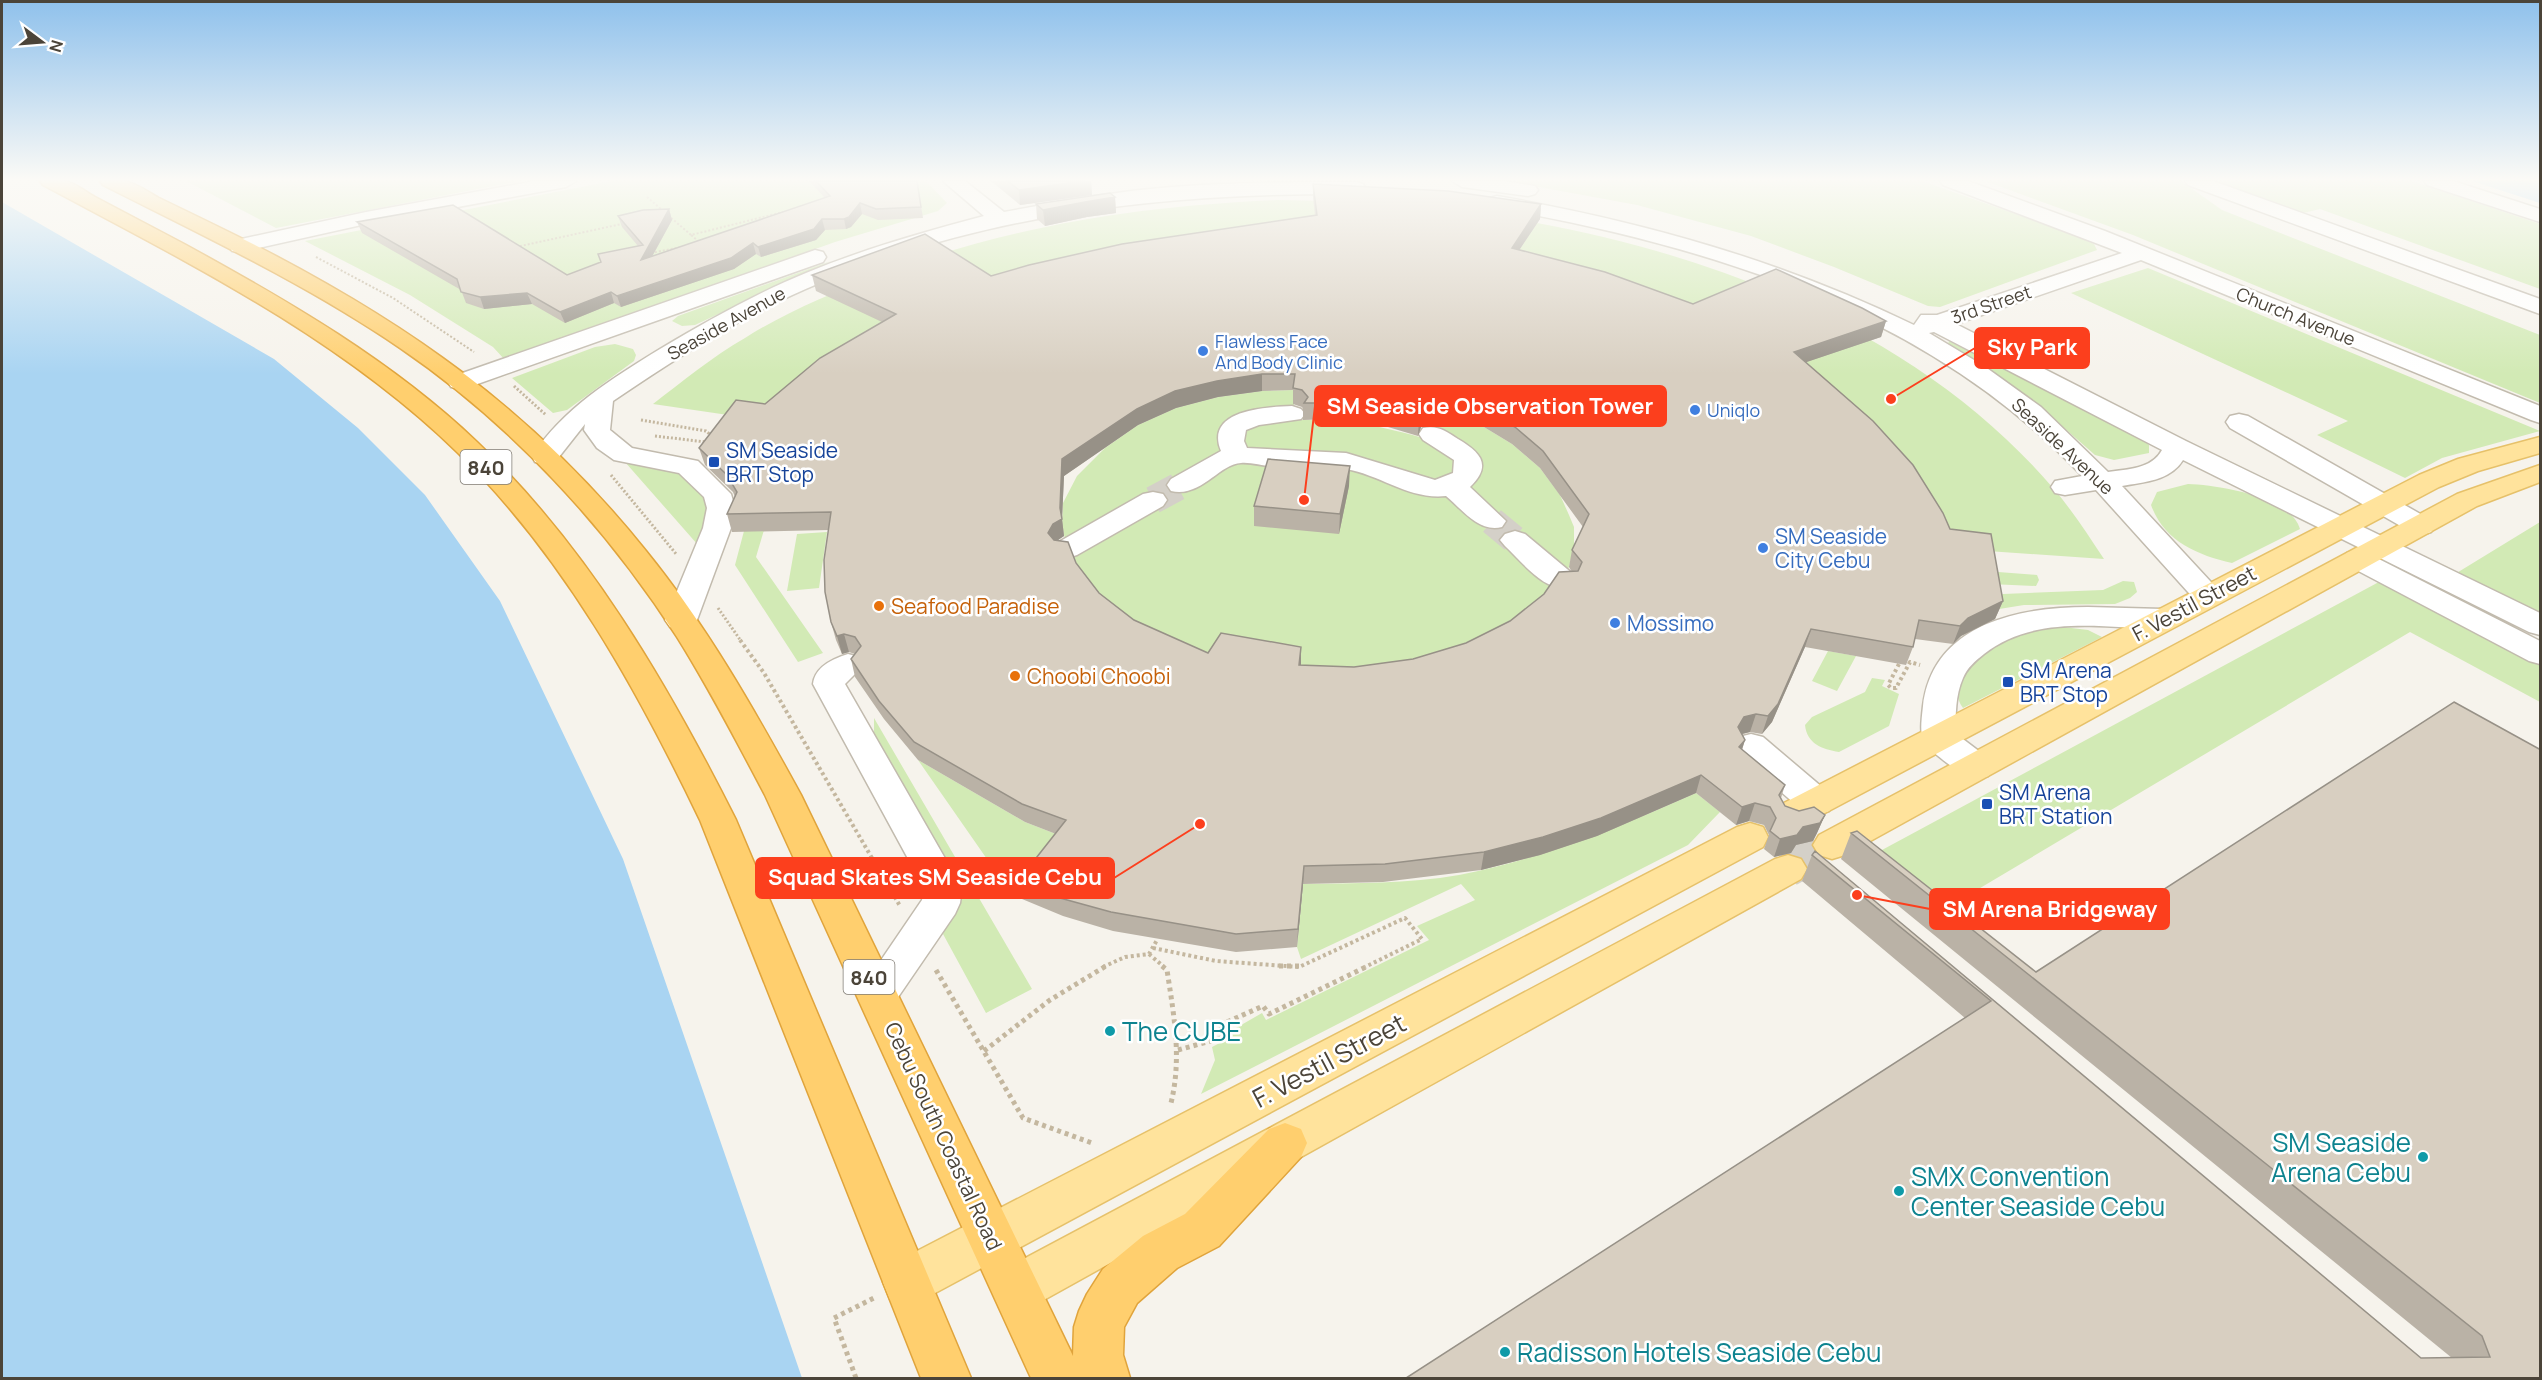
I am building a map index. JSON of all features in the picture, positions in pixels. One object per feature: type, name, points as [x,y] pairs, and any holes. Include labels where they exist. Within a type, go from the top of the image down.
[{"type":"highway","name":"840","points":[[171,245],[313,327],[363,361],[461,440],[495,475],[547,537],[595,604],[681,742],[718,820],[946,1378]]},
{"type":"highway","name":"Cebu South Coastal Road","points":[[240,246],[360,312],[412,345],[460,382],[545,456],[600,515],[681,620],[731,700],[783,797],[878,994],[1057,1378]]},
{"type":"highway","points":[[1106,1378],[1098,1355],[1099,1327],[1104,1311],[1120,1286],[1152,1258],[1202,1230],[1285,1143]]},
{"type":"main road","name":"F. Vestil Street","points":[[1805,808],[2341,525],[2468,465],[2541,445]]},
{"type":"main road","name":"F. Vestil Street","points":[[1016,1289],[1285,1143],[1817,863],[1976,767],[2467,500],[2541,473]]},
{"type":"main road","name":"F. Vestil Street","points":[[907,1282],[1750,837]]},
{"type":"street","name":"Seaside Avenue","points":[[460,382],[632,320],[852,245]]},
{"type":"street","name":"Seaside Avenue","points":[[545,456],[563,430],[601,399],[680,345],[738,313],[850,263],[900,245]]},
{"type":"street","name":"Seaside Avenue","points":[[1678,245],[1762,268],[1826,293],[1907,332],[1972,368],[2032,412],[2103,482],[2208,595]]},
{"type":"street","name":"Church Avenue","points":[[2123,245],[2541,415]]},
{"type":"street","points":[[2372,245],[2541,307]]},
{"type":"street","name":"3rd Street","points":[[1907,332],[2142,253]]},
{"type":"street","name":"Seaside Avenue","points":[[1789,255],[1894,302],[2177,447],[2341,525],[2370,553]]},
{"type":"street","points":[[632,320],[680,345]]},
{"type":"street","points":[[601,399],[597,430],[613,448],[623,454],[688,467],[717,494],[721,508],[719,518],[681,620]]},
{"type":"street","points":[[1236,454],[1228,440],[1232,430],[1239,423],[1251,418],[1292,414]]},
{"type":"street","points":[[2239,422],[2421,526]]},
{"type":"street","points":[[1181,485],[1236,454],[1269,461],[1319,458],[1350,462],[1422,487],[1453,487],[1465,478],[1469,466],[1467,456],[1432,434]]},
{"type":"street","points":[[2065,487],[2151,473],[2169,462],[2177,447]]},
{"type":"street","points":[[1453,487],[1492,521]]},
{"type":"street","points":[[1067,549],[1153,500]]},
{"type":"street","points":[[1515,540],[1562,581]]},
{"type":"street","points":[[2370,553],[2541,625]]},
{"type":"street","points":[[2370,553],[2541,654]]},
{"type":"street","points":[[1976,767],[1938,738],[1941,695],[1950,670],[1977,643],[2016,623],[2057,619],[2163,619]]},
{"type":"street","points":[[838,675],[943,888],[941,903],[878,994]]},
{"type":"street","points":[[1752,746],[1805,808]]},
{"type":"path","points":[[513,248],[525,245]]},
{"type":"path","points":[[645,254],[688,245]]},
{"type":"path","points":[[641,420],[706,431],[713,436],[710,443]]},
{"type":"path","points":[[606,469],[697,579],[764,672],[1023,1118],[1101,1146],[1119,1171]]},
{"type":"path","points":[[1899,664],[1888,685],[1891,688],[1896,688],[1910,662],[1950,670]]},
{"type":"path","points":[[1153,948],[1216,961],[1299,967],[1405,918],[1422,939],[1269,1014],[1263,1006],[1218,1026],[1225,1037],[1178,1050]]},
{"type":"path","points":[[1149,954],[1157,940]]},
{"type":"path","points":[[984,1051],[1041,1007],[1081,982],[1124,957],[1149,954],[1167,970],[1178,1050],[1177,1078],[1169,1111]]},
{"type":"path","points":[[856,1378],[834,1318],[907,1282]]},
{"type":"green space","points":[[314,245],[825,245],[505,360],[493,347],[410,295]]},
{"type":"green space","points":[[970,245],[1257,245],[769,421],[653,404],[721,353],[777,320],[843,289]]},
{"type":"green space","points":[[1522,245],[1635,245],[1680,258],[1750,283],[1819,312],[1884,347],[1945,388],[2002,435],[2060,496],[2104,559],[1973,550],[1510,264]]},
{"type":"green space","points":[[1776,245],[2095,245],[2097,250],[1940,307],[1928,306]]},
{"type":"green space","points":[[2158,245],[2312,245],[2540,335],[2540,403]]},
{"type":"green space","points":[[2420,245],[2540,245],[2540,289]]},
{"type":"green space","points":[[831,261],[695,325],[682,326],[672,321],[678,316]]},
{"type":"green space","points":[[2148,268],[2540,431],[2442,458],[2405,478],[2317,435],[2348,421],[2071,293]]},
{"type":"green space","points":[[1949,341],[2145,441],[2149,445],[2149,453],[2114,460],[2095,455],[2029,397],[1948,344]]},
{"type":"green space","points":[[615,344],[633,349],[636,355],[634,361],[567,410],[553,413],[512,378],[595,347]]},
{"type":"green space","points":[[1294,390],[1294,420],[1362,424],[1427,439],[1451,413],[1479,424],[1512,444],[1540,468],[1560,495],[1574,527],[1574,546],[1569,567],[1541,612],[1411,677],[1209,671],[1101,610],[1067,549],[1062,525],[1063,503],[1077,476],[1105,448],[1138,425],[1176,408],[1218,397],[1262,391]]},
{"type":"green space","points":[[625,462],[683,473],[693,479],[713,510],[698,545]]},
{"type":"green space","points":[[2188,484],[2252,494],[2283,508],[2294,518],[2300,529],[2232,563],[2206,556],[2173,537],[2157,518],[2151,505],[2157,492]]},
{"type":"green space","points":[[2540,522],[2540,615],[2455,574]]},
{"type":"green space","points":[[764,530],[756,557],[823,653],[798,662],[735,565],[744,531]]},
{"type":"green space","points":[[827,532],[819,588],[787,591],[797,534]]},
{"type":"green space","points":[[1907,565],[2037,575],[2039,580],[2036,586],[1990,584]]},
{"type":"green space","points":[[2390,576],[2540,654],[2540,702],[2410,632],[1928,919],[1856,864]]},
{"type":"green space","points":[[2123,581],[2134,582],[2137,592],[2130,598],[2115,604],[2024,605],[1993,610],[1992,599],[2003,594],[2103,590]]},
{"type":"green space","points":[[2055,626],[2088,630],[2102,637],[1963,708],[1958,698],[1958,687],[1963,676],[1979,656],[2015,634]]},
{"type":"green space","points":[[1828,651],[1856,656],[1837,691],[1812,681]]},
{"type":"green space","points":[[1872,678],[1885,680],[1882,686],[1899,694],[1889,726],[1839,752],[1821,747],[1812,741],[1805,725],[1812,717],[1865,692]]},
{"type":"green space","points":[[874,718],[1032,989],[986,1013],[943,934],[956,902],[874,744]]},
{"type":"green space","points":[[918,760],[1025,822],[1069,839],[1022,899],[1012,895]]},
{"type":"green space","points":[[1696,793],[1720,812],[1688,845],[1201,1094],[1215,1060],[1212,1047],[1233,1036],[1229,1032],[1262,1013],[1266,1020],[1429,940],[1417,926],[1475,900],[1461,884],[1301,959],[1297,947],[1303,884],[1420,880],[1490,868],[1580,841]]},
{"type":"water","points":[[2,245],[77,245],[274,359],[358,428],[425,495],[500,601],[623,859],[802,1378],[2,1378]]},
{"type":"building","points":[[398,245],[519,245],[567,275],[601,262],[598,254],[649,245],[641,260],[684,245],[749,245],[731,258],[617,296],[611,292],[560,312],[527,293],[480,297],[461,292],[457,279]]},
{"type":"building","name":"SM Seaside City Cebu","points":[[894,245],[943,245],[991,276],[1116,245],[1514,245],[1512,248],[1605,272],[1693,304],[1776,269],[1886,321],[1794,352],[1873,421],[1913,465],[1943,513],[1950,529],[1991,534],[2003,601],[1968,618],[1960,626],[1919,620],[1913,647],[1811,629],[1778,704],[1768,716],[1756,714],[1744,717],[1738,727],[1745,740],[1739,747],[1785,785],[1779,795],[1785,806],[1799,811],[1814,807],[1825,815],[1820,823],[1803,827],[1797,835],[1780,839],[1770,831],[1776,818],[1770,807],[1755,803],[1742,807],[1701,775],[1601,818],[1543,837],[1484,852],[1385,864],[1304,866],[1298,929],[1236,934],[1111,912],[1060,898],[1018,881],[1066,820],[1022,804],[914,742],[879,701],[851,659],[861,646],[855,637],[844,634],[837,636],[831,622],[825,592],[824,560],[831,512],[727,514],[737,492],[727,475],[699,448],[736,400],[765,404],[820,358],[896,314],[812,275]],"holes":[[[1262,374],[1295,374],[1293,388],[1302,390],[1308,397],[1304,403],[1337,403],[1379,408],[1419,419],[1422,410],[1441,410],[1453,397],[1480,408],[1515,427],[1543,451],[1589,514],[1572,550],[1582,562],[1578,571],[1559,572],[1544,594],[1510,621],[1466,643],[1413,659],[1354,667],[1299,665],[1301,647],[1221,633],[1208,653],[1134,620],[1099,593],[1076,563],[1068,542],[1054,540],[1048,533],[1053,524],[1062,519],[1060,508],[1062,459],[1137,409],[1175,391]]]},
{"type":"building","points":[[1268,459],[1350,466],[1340,514],[1254,506]]},
{"type":"building","points":[[2454,702],[2541,750],[2541,1378],[1406,1378],[1991,1001],[1812,855],[1815,851],[2421,1358],[2490,1357],[2482,1336],[1851,833],[1857,831],[2036,972]]},
{"type":"tunnel","points":[[1153,500],[1181,485]]},
{"type":"tunnel","points":[[1492,521],[1515,540]]},
{"type":"tunnel","points":[[1788,869],[1832,845]]},
{"type":"place","name":"Flawless Face And Body Clinic","points":[[1203,351]]},
{"type":"place","name":"Sky Park","points":[[1891,399]]},
{"type":"place","name":"Uniqlo","points":[[1695,410]]},
{"type":"place","name":"SM Seaside BRT Stop","points":[[714,462]]},
{"type":"place","name":"SM Seaside Observation Tower","points":[[1304,500]]},
{"type":"place","name":"SM Seaside City Cebu","points":[[1763,548]]},
{"type":"place","name":"Seafood Paradise","points":[[879,606]]},
{"type":"place","name":"Mossimo","points":[[1615,623]]},
{"type":"place","name":"Choobi Choobi","points":[[1015,676]]},
{"type":"place","name":"SM Arena BRT Stop","points":[[2008,682]]},
{"type":"place","name":"SM Arena BRT Station","points":[[1987,804]]},
{"type":"place","name":"Squad Skates SM Seaside Cebu","points":[[1200,824]]},
{"type":"place","name":"SM Arena Bridgeway","points":[[1857,895]]},
{"type":"place","name":"The CUBE","points":[[1110,1031]]},
{"type":"place","name":"SM Seaside Arena Cebu","points":[[2423,1157]]},
{"type":"place","name":"SMX Convention Center Seaside Cebu","points":[[1899,1191]]},
{"type":"place","name":"Radisson Hotels Seaside Cebu","points":[[1505,1352]]}]
